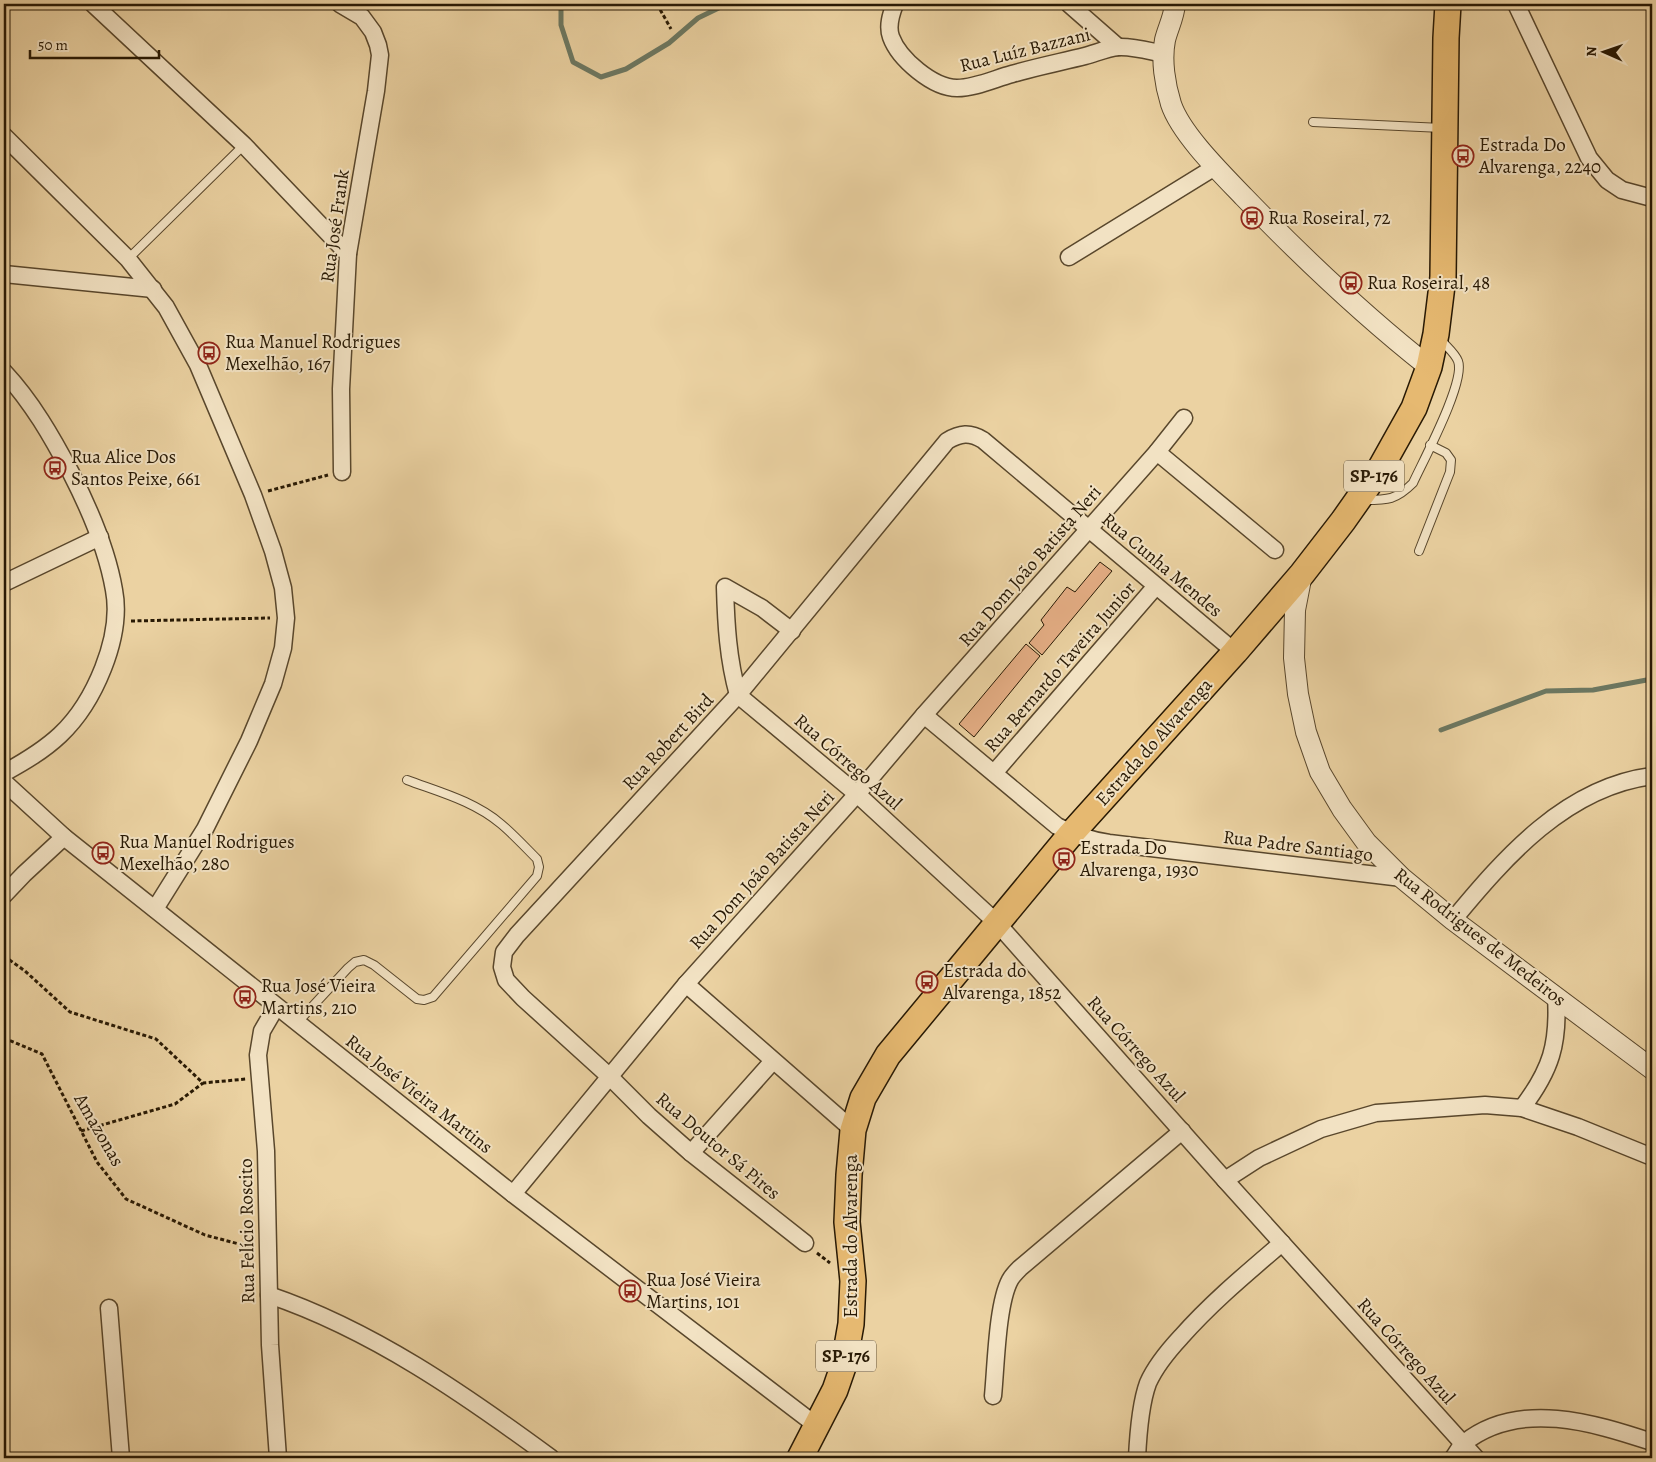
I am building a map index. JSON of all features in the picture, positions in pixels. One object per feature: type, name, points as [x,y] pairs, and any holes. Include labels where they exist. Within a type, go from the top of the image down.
[{"type":"main road","name":"Estrada do Alvarenga","points":[[800,1458],[835,1390],[844,1364],[851,1324],[853,1281],[848,1222],[848,1175],[853,1130],[863,1098],[888,1055],[1071,834],[1235,652],[1302,574],[1358,500],[1397,439],[1414,408],[1429,366],[1436,334],[1443,277],[1444,128],[1448,4]]},
{"type":"street","points":[[93,4],[244,145],[348,254]]},
{"type":"street","name":"Rua José Frank","points":[[340,4],[362,17],[373,32],[380,55],[376,91],[348,254],[342,344],[342,472]]},
{"type":"street","name":"Rua Luíz Bazzani","points":[[895,4],[889,20],[891,36],[900,53],[936,84],[946,88],[974,86],[1013,74],[1118,48],[1164,54]]},
{"type":"street","points":[[1069,4],[1118,48]]},
{"type":"street","points":[[1175,4],[1174,16],[1166,39],[1164,54],[1166,81],[1172,105],[1183,126],[1215,167],[1354,305],[1429,366]]},
{"type":"street","points":[[1516,4],[1590,158],[1608,180],[1622,190],[1652,198]]},
{"type":"street","points":[[4,136],[128,259],[166,307],[198,365],[253,495],[274,551],[283,588],[286,618],[283,648],[272,684],[249,741],[205,829],[155,909]]},
{"type":"street","points":[[1069,257],[1215,167]]},
{"type":"street","points":[[4,274],[153,290]]},
{"type":"street","points":[[4,372],[39,416],[83,497],[100,537],[115,592],[115,622],[106,663],[84,707],[61,734],[32,758],[4,773]]},
{"type":"street","name":"Rua Dom João Batista Neri","points":[[513,1194],[686,984],[857,794],[924,715],[1157,452],[1184,418]]},
{"type":"street","name":"Rua Cunha Mendes","points":[[969,434],[983,440],[1235,652]]},
{"type":"street","name":"Rua Robert Bird","points":[[609,1076],[523,998],[506,980],[502,967],[504,952],[517,934],[738,695],[947,441],[956,436],[969,434]]},
{"type":"street","points":[[1157,452],[1275,550]]},
{"type":"street","points":[[4,583],[100,537]]},
{"type":"street","name":"Rua Rodrigues de Medeiros","points":[[1302,574],[1295,610],[1294,658],[1298,694],[1306,732],[1320,772],[1342,809],[1366,842],[1402,878],[1453,920],[1652,1069]]},
{"type":"street","name":"Rua Bernardo Taveira Junior","points":[[994,773],[1156,586]]},
{"type":"street","points":[[738,695],[731,673],[727,645],[725,587],[769,613],[792,631]]},
{"type":"street","name":"Rua Rodrigues de Medeiros","points":[[1273,608],[1285,617],[1294,640]]},
{"type":"street","name":"Rua Córrego Azul","points":[[738,695],[857,794],[997,923],[1224,1180],[1476,1458]]},
{"type":"street","name":"Rua Padre Santiago","points":[[924,715],[1057,826],[1071,834],[1093,841],[1118,845],[1402,878]]},
{"type":"street","points":[[1453,920],[1495,870],[1520,844],[1553,819],[1587,797],[1607,787],[1626,780],[1652,776]]},
{"type":"street","name":"Rua José Vieira Martins","points":[[4,782],[64,837],[297,1023],[513,1194],[817,1426]]},
{"type":"street","points":[[4,896],[24,874],[64,837]]},
{"type":"street","points":[[686,984],[853,1130]]},
{"type":"street","points":[[1522,1108],[1548,1067],[1555,1044],[1556,996]]},
{"type":"street","name":"Rua Felício Roscito","points":[[276,1006],[262,1031],[258,1044],[259,1078],[266,1151],[269,1295],[278,1458]]},
{"type":"street","points":[[691,1153],[773,1061]]},
{"type":"street","name":"Rua Doutor Sá Pires","points":[[609,1076],[649,1116],[691,1153],[805,1243]]},
{"type":"street","points":[[1224,1180],[1259,1158],[1321,1130],[1376,1113],[1485,1105],[1522,1108],[1578,1127],[1652,1157]]},
{"type":"street","points":[[993,1396],[1004,1294],[1010,1279],[1020,1268],[1182,1131]]},
{"type":"street","points":[[1137,1458],[1139,1429],[1148,1384],[1160,1360],[1231,1286],[1282,1243]]},
{"type":"street","points":[[269,1295],[323,1316],[422,1368],[551,1458]]},
{"type":"street","points":[[110,1308],[121,1458]]},
{"type":"street","points":[[1453,1458],[1463,1443],[1492,1426],[1519,1419],[1563,1418],[1606,1427],[1652,1442]]},
{"type":"lane","points":[[1313,122],[1444,128]]},
{"type":"lane","points":[[128,259],[244,145]]},
{"type":"lane","points":[[1358,500],[1386,500],[1402,494],[1413,483],[1455,391],[1460,372],[1458,360],[1436,334]]},
{"type":"lane","points":[[1419,550],[1450,472],[1451,460],[1446,453],[1430,445]]},
{"type":"lane","points":[[297,1023],[348,968],[355,962],[364,960],[374,965],[417,999],[424,1000],[433,997],[536,876],[539,867],[537,858],[500,823],[463,801],[406,780]]},
{"type":"path","points":[[657,4],[671,29]]},
{"type":"path","points":[[253,495],[342,472]]},
{"type":"path","points":[[115,622],[286,618]]},
{"type":"path","points":[[4,956],[25,970],[70,1012],[156,1039],[204,1083]]},
{"type":"path","name":"Amazonas","points":[[4,1038],[42,1054],[97,1162],[126,1199],[205,1235],[268,1252]]},
{"type":"path","points":[[81,1131],[175,1104],[204,1083],[259,1078]]},
{"type":"building","points":[[1100,562],[1112,571],[1042,655],[1029,643],[1044,625],[1041,620],[1067,587],[1075,592]]},
{"type":"building","points":[[1026,644],[1040,656],[974,737],[959,724]]},
{"type":"waterway","points":[[561,4],[561,25],[573,62],[601,77],[626,69],[669,43],[698,18],[727,4]]},
{"type":"waterway","points":[[1441,730],[1546,691],[1593,690],[1652,679]]},
{"type":"place","name":"Estrada Do Alvarenga, 2240","points":[[1463,156]]},
{"type":"place","name":"Rua Roseiral, 72","points":[[1252,218]]},
{"type":"place","name":"Rua Roseiral, 48","points":[[1351,283]]},
{"type":"place","name":"Rua Manuel Rodrigues Mexelhão, 167","points":[[209,353]]},
{"type":"place","name":"Rua Alice Dos Santos Peixe, 661","points":[[55,468]]},
{"type":"place","name":"Rua Manuel Rodrigues Mexelhão, 280","points":[[103,853]]},
{"type":"place","name":"Estrada Do Alvarenga, 1930","points":[[1064,859]]},
{"type":"place","name":"Estrada do Alvarenga, 1852","points":[[927,982]]},
{"type":"place","name":"Rua José Vieira Martins, 210","points":[[245,997]]},
{"type":"place","name":"Rua José Vieira Martins, 101","points":[[630,1291]]}]
